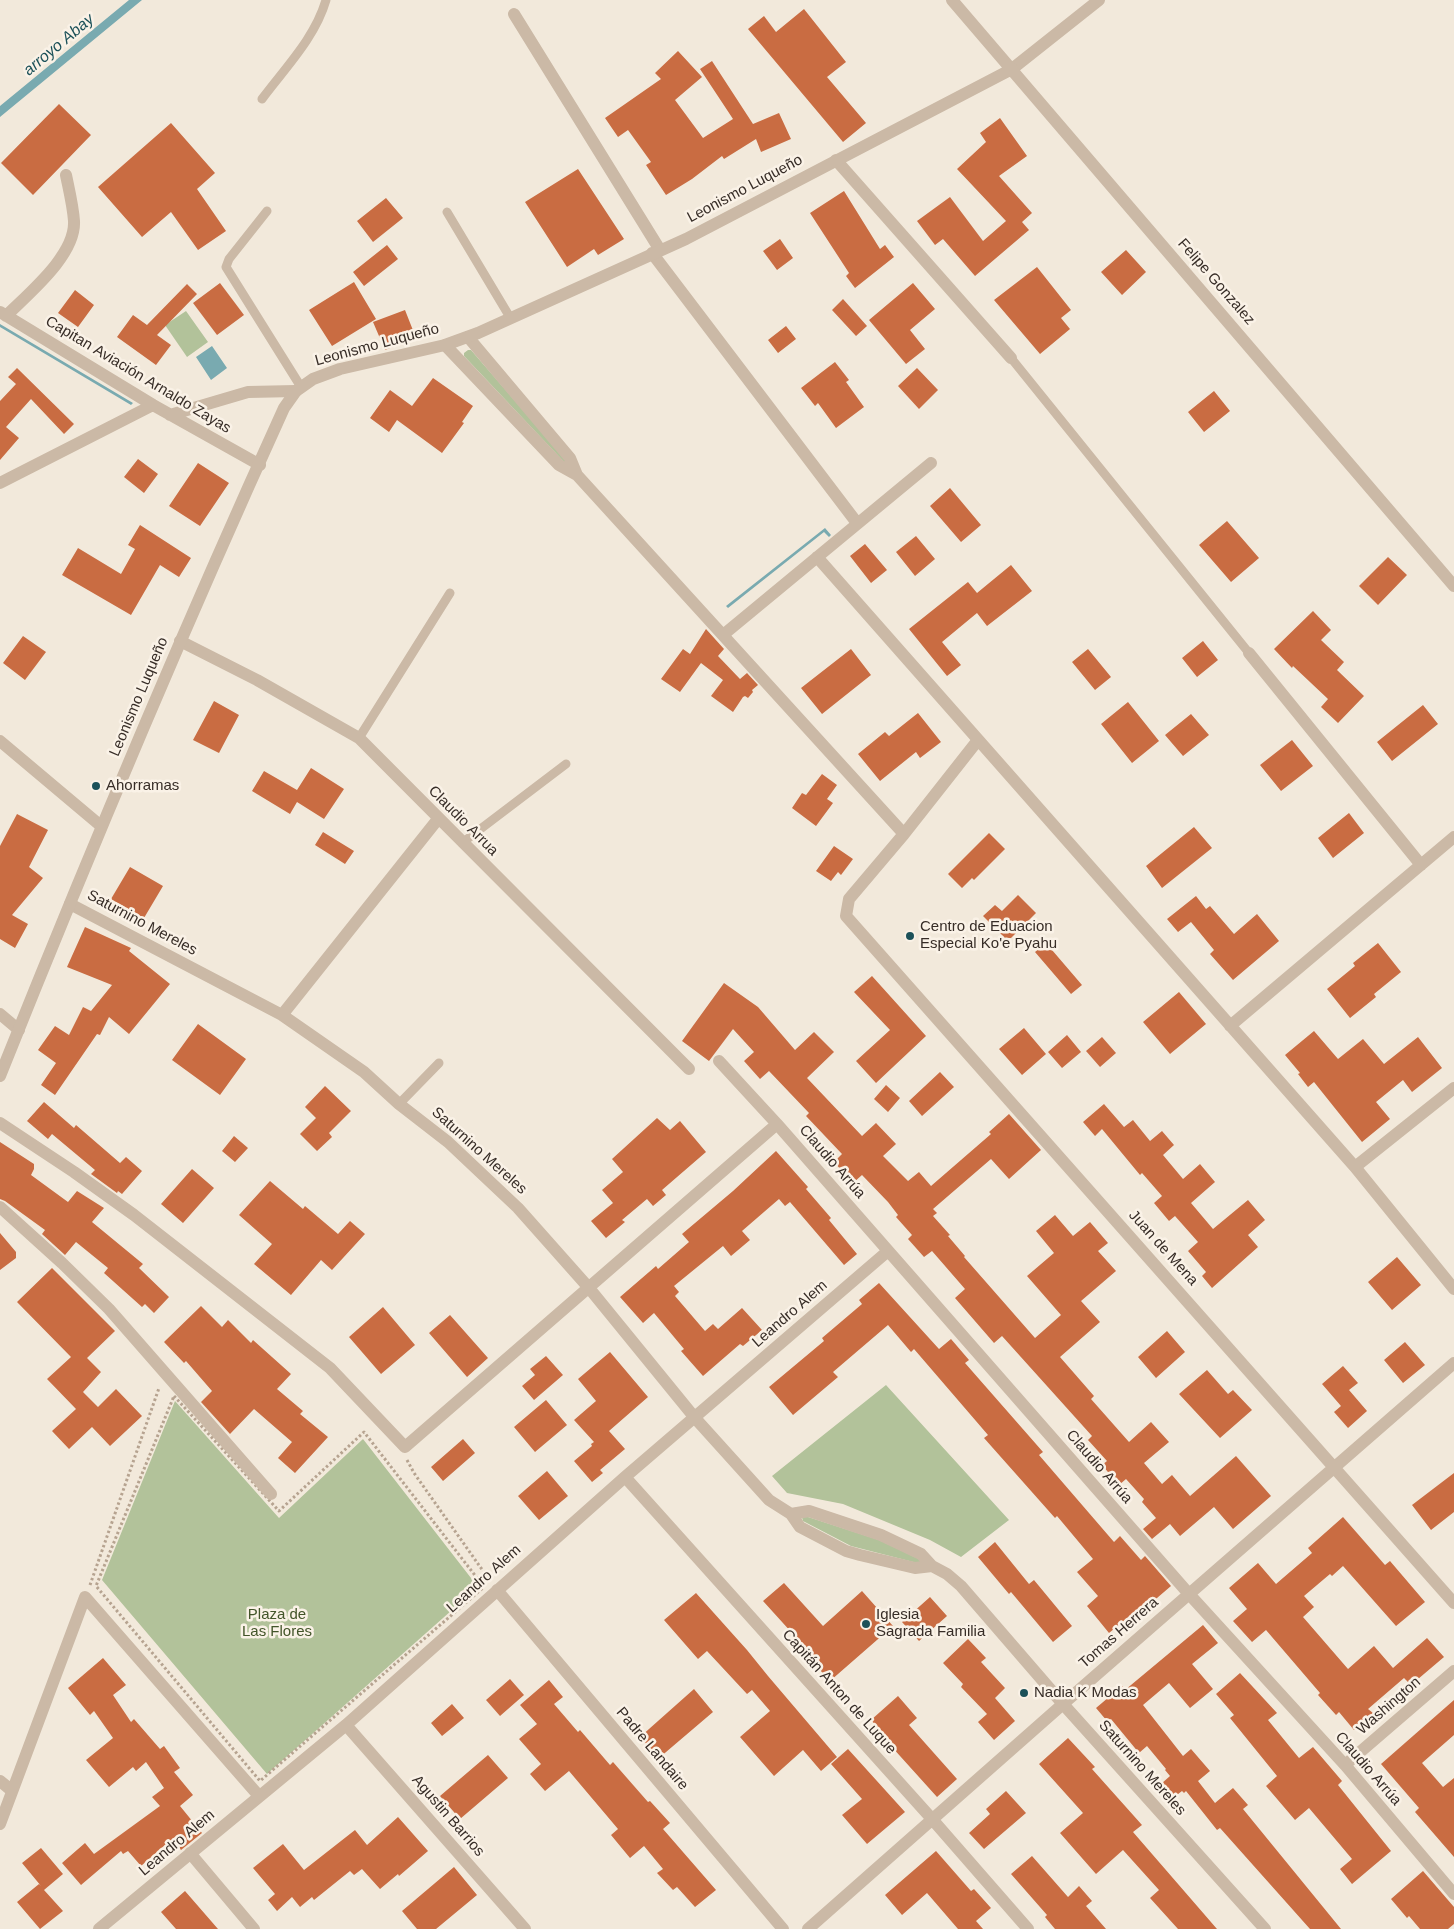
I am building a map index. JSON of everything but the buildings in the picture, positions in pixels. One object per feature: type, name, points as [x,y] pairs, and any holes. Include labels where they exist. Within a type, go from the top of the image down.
[{"type":"street","name":"Felipe Gonzalez","points":[[952,0],[1454,586]]},
{"type":"street","name":"Leonismo Luqueño","points":[[0,1076],[101,826],[180,641],[284,408],[298,389],[313,378],[340,369],[468,337],[686,239],[1012,69],[1099,0]]},
{"type":"street","points":[[514,14],[656,252],[857,523]]},
{"type":"street","points":[[836,160],[1011,358]]},
{"type":"street","points":[[3,314],[56,264],[71,240],[74,221],[66,175]]},
{"type":"street","name":"Capitan Aviación Arnaldo Zayas","points":[[3,314],[152,405],[260,465]]},
{"type":"street","points":[[468,337],[570,458],[577,475]]},
{"type":"street","points":[[445,344],[559,465],[577,475],[904,834],[978,740]]},
{"type":"street","points":[[170,415],[248,392],[298,389]]},
{"type":"street","points":[[0,483],[152,405]]},
{"type":"street","points":[[723,635],[931,463]]},
{"type":"street","points":[[817,557],[1355,1167],[1454,1289]]},
{"type":"street","name":"Claudio Arrua","points":[[180,641],[257,680],[358,738],[689,1069]]},
{"type":"street","points":[[1249,653],[1421,865]]},
{"type":"street","points":[[0,742],[101,826]]},
{"type":"street","points":[[282,1015],[438,820]]},
{"type":"street","name":"Juan de Mena","points":[[904,834],[849,899],[846,916],[1454,1603]]},
{"type":"street","points":[[1230,1026],[1454,837]]},
{"type":"street","name":"Saturnino Mereles","points":[[70,904],[282,1015],[364,1072],[398,1104],[448,1142],[518,1208],[589,1288],[695,1418],[769,1500],[791,1514],[800,1527],[846,1550],[915,1568],[932,1566]]},
{"type":"street","points":[[0,1014],[19,1030]]},
{"type":"street","name":"Claudio Arrúa","points":[[719,1061],[777,1124],[1189,1594],[1345,1765],[1454,1894]]},
{"type":"street","points":[[1355,1167],[1454,1088]]},
{"type":"street","points":[[0,1123],[134,1215],[330,1368],[405,1447],[777,1124]]},
{"type":"street","points":[[0,1207],[109,1309],[271,1494]]},
{"type":"street","name":"Leandro Alem","points":[[99,1929],[346,1725],[625,1478],[888,1251]]},
{"type":"street","name":"Tomas Herrera","points":[[808,1929],[1454,1364]]},
{"type":"street","name":"Capitán Anton de Luque","points":[[625,1478],[932,1819],[1028,1929]]},
{"type":"street","name":"Saturnino Mereles","points":[[791,1514],[809,1511],[860,1527],[920,1554],[932,1566],[947,1574],[961,1586],[1063,1704],[1265,1929]]},
{"type":"street","name":"Padre Landaire","points":[[497,1590],[784,1929]]},
{"type":"street","points":[[0,1824],[11,1790],[85,1597],[259,1796]]},
{"type":"street","name":"Washington","points":[[1345,1765],[1454,1671]]},
{"type":"street","name":"Agustin Barrios","points":[[346,1725],[525,1929]]},
{"type":"street","points":[[0,1781],[11,1790]]},
{"type":"street","points":[[190,1853],[254,1929]]},
{"type":"lane","points":[[262,99],[313,31],[321,16],[326,0]]},
{"type":"lane","points":[[267,211],[229,259],[226,267],[298,389]]},
{"type":"lane","points":[[446,212],[511,319]]},
{"type":"lane","points":[[1011,358],[1249,653]]},
{"type":"lane","points":[[358,738],[450,594]]},
{"type":"lane","points":[[462,843],[566,764]]},
{"type":"lane","points":[[398,1104],[438,1063]]},
{"type":"path","points":[[85,1597],[165,1372]]},
{"type":"path","points":[[174,1396],[279,1511],[364,1432],[484,1587],[260,1780],[96,1586],[174,1396]]},
{"type":"path","points":[[405,1447],[407,1459],[414,1473],[497,1590]]},
{"type":"green space","points":[[186,311],[208,342],[187,357],[165,325]]},
{"type":"green space","points":[[471,350],[567,461],[566,464],[464,356],[464,353]]},
{"type":"green space","points":[[886,1385],[1009,1520],[961,1557],[930,1540],[843,1504],[787,1493],[772,1476]]},
{"type":"green space","name":"Plaza de Las Flores","points":[[175,1401],[279,1518],[363,1439],[478,1587],[267,1774],[102,1580]]},
{"type":"green space","points":[[805,1516],[879,1540],[921,1560],[921,1564],[851,1546],[803,1521],[802,1517]]},
{"type":"water","points":[[129,0],[142,0],[0,117],[0,106]]},
{"type":"water","points":[[0,324],[133,403],[131,405],[0,327]]},
{"type":"water","points":[[212,346],[227,368],[211,380],[196,357]]},
{"type":"water","points":[[825,528],[831,535],[829,537],[824,532],[728,608],[726,606]]},
{"type":"place","name":"Ahorramas","points":[[96,786]]},
{"type":"place","name":"Centro de Eduacion Especial Ko'e Pyahu","points":[[910,936]]},
{"type":"place","name":"Iglesia Sagrada Familia","points":[[866,1624]]},
{"type":"place","name":"Nadia K Modas","points":[[1024,1693]]},
{"type":"water label","name":"arroyo Abay","points":[[59,45]]}]
